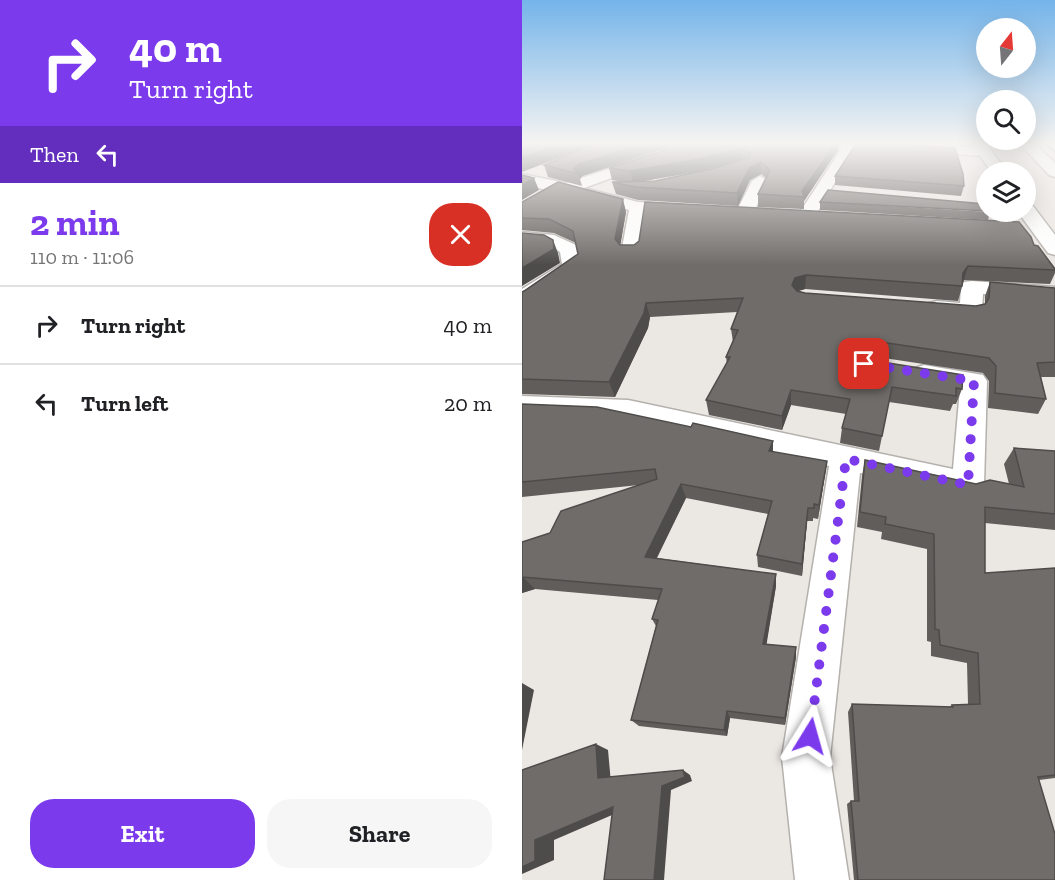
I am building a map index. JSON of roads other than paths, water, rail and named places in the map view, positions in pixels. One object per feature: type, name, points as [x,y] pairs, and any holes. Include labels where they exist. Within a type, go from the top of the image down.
[{"type":"street","points":[[543,183],[697,211]]},
{"type":"street","points":[[543,197],[581,183]]},
{"type":"street","points":[[759,183],[738,214],[764,215]]},
{"type":"street","points":[[805,218],[827,183]]},
{"type":"street","points":[[821,192],[845,194]]},
{"type":"street","points":[[631,253],[635,199]]},
{"type":"street","points":[[784,217],[829,219]]},
{"type":"street","points":[[1029,223],[1055,249]]},
{"type":"street","points":[[522,238],[554,241],[569,249],[573,266],[522,299]]},
{"type":"street","points":[[912,306],[971,311],[972,287],[1055,294]]},
{"type":"street","points":[[522,406],[628,410],[968,485],[974,381],[897,369]]},
{"type":"street","points":[[822,880],[807,757],[846,459]]}]
